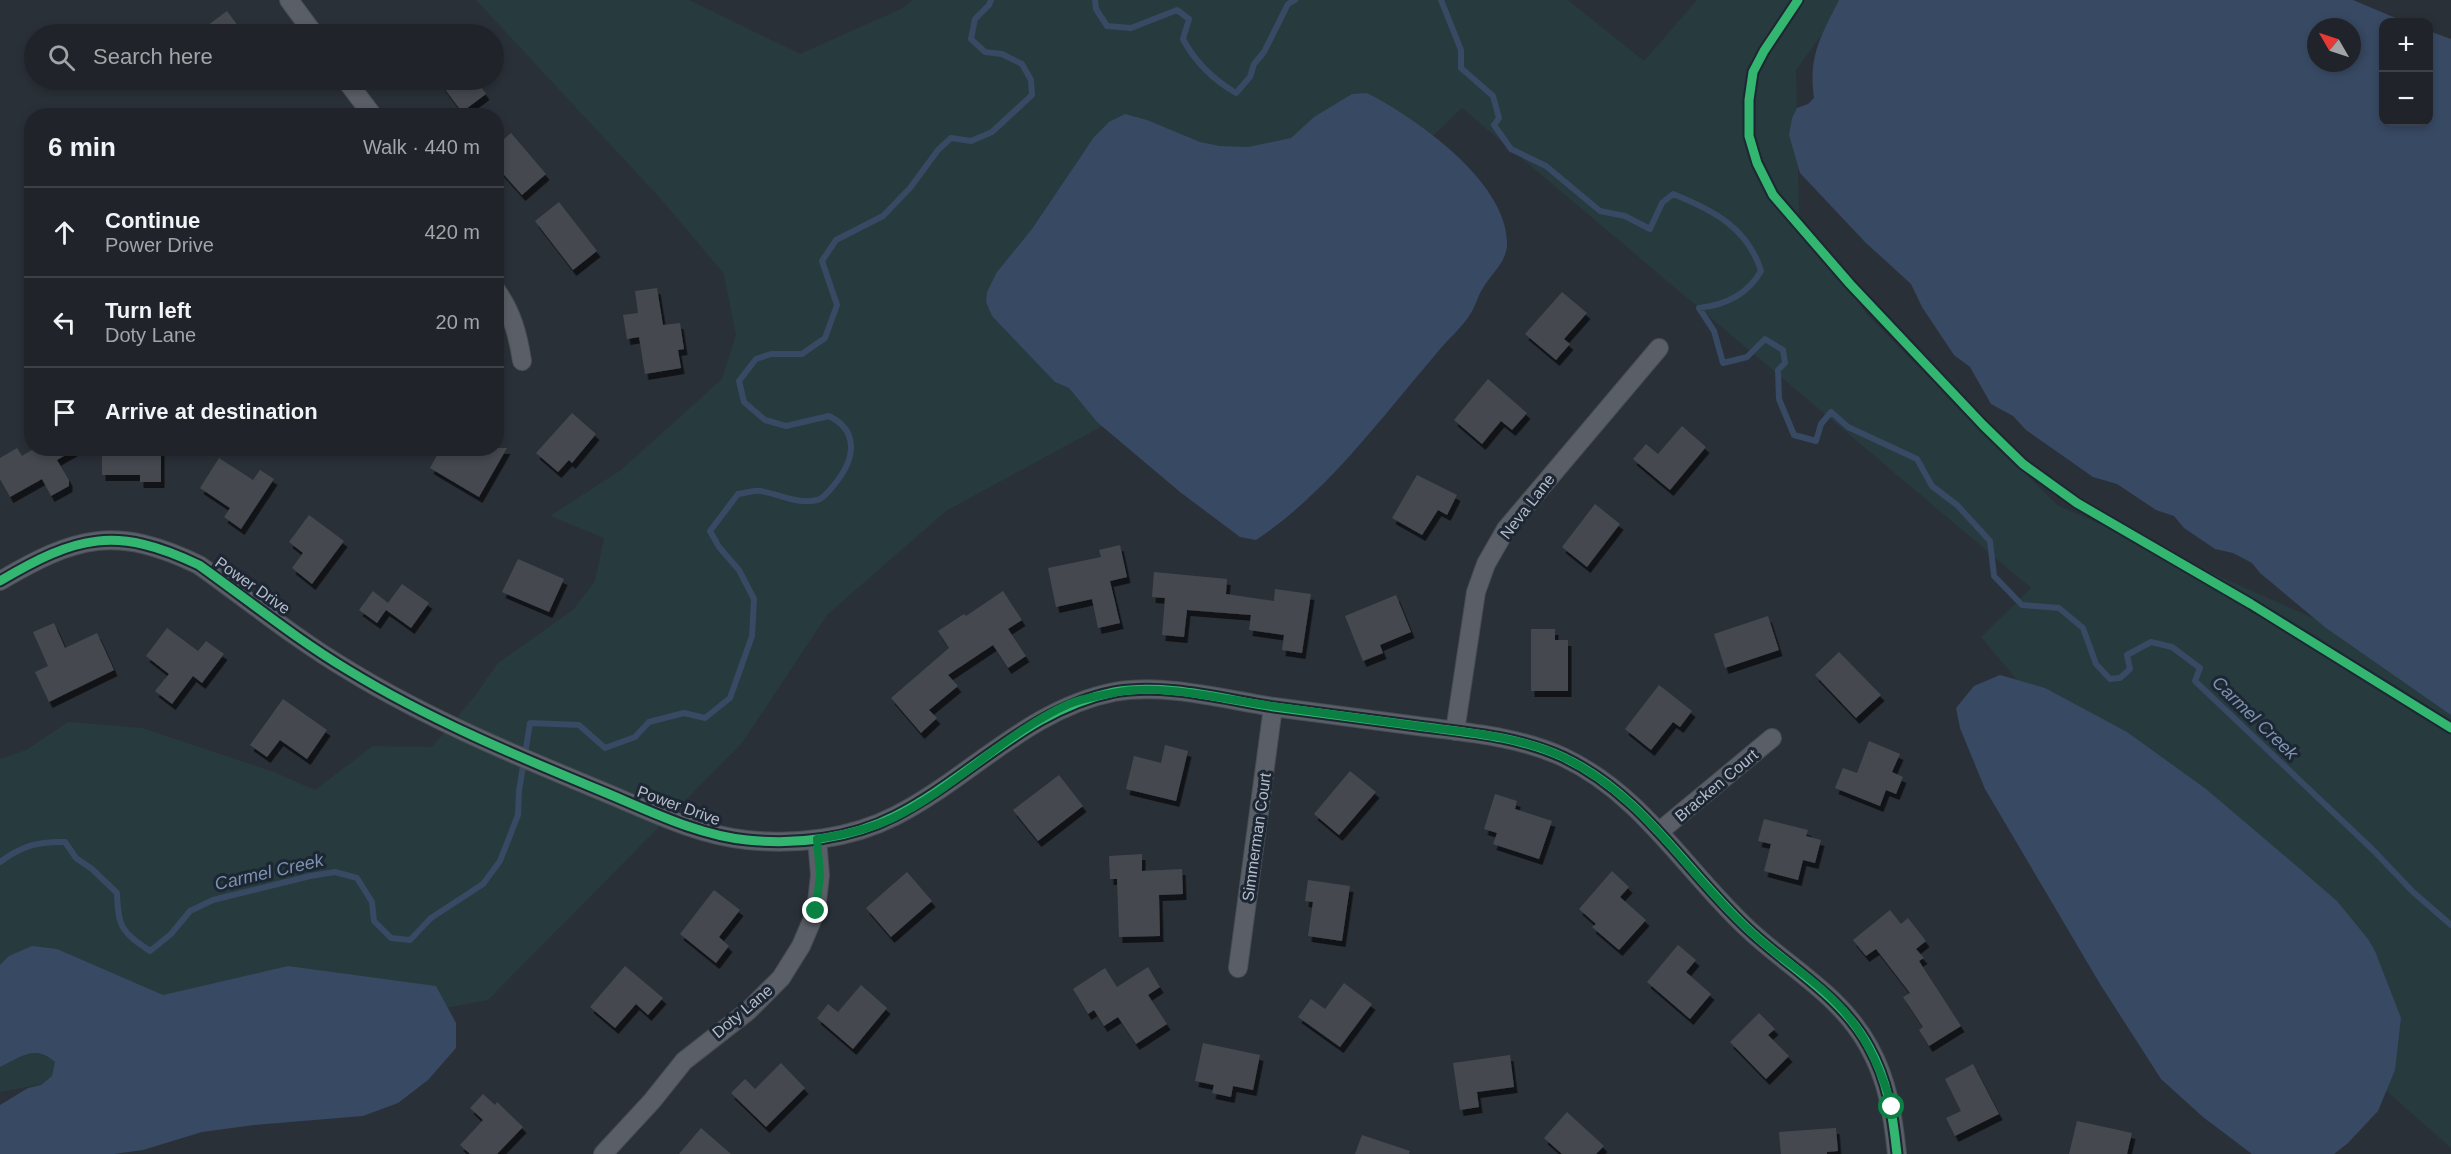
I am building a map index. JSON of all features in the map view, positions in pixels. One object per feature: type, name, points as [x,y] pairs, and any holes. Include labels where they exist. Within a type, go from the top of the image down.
[{"type":"street","points":[[289,0],[307,24]]},
{"type":"street","points":[[354,90],[367,108]]},
{"type":"street","points":[[504,301],[508,306],[519,341],[522,361]]},
{"type":"street","name":"Neva Lane","points":[[1455,731],[1476,592],[1486,564],[1506,528],[1659,348]]},
{"type":"street","name":"Power Drive","points":[[0,581],[47,554],[74,544],[102,540],[130,541],[179,555],[199,565],[344,668],[394,697],[579,782],[709,834],[745,840],[784,842],[851,834],[891,818],[924,800],[1028,727],[1071,703],[1118,691],[1170,690],[1274,707],[1505,738],[1544,749],[1594,774],[1624,797],[1660,831],[1728,910],[1752,933],[1830,995],[1852,1020],[1869,1047],[1885,1083],[1892,1107],[1897,1154]]},
{"type":"street","name":"Simmerman Court","points":[[1238,968],[1274,707]]},
{"type":"street","name":"Bracken Court","points":[[1660,831],[1772,738]]},
{"type":"street","name":"Doty Lane","points":[[603,1154],[652,1101],[684,1061],[748,1011],[781,978],[801,946],[816,911],[820,875],[817,839]]},
{"type":"green space","points":[[476,0],[689,0],[800,54],[903,8],[912,0],[1568,0],[1644,61],[1697,0],[1847,0],[1796,70],[1799,219],[1869,317],[2057,505],[2327,624],[2451,691],[2451,1148],[2283,1000],[1981,637],[2031,588],[1462,108],[1163,393],[946,511],[827,615],[742,743],[488,1000],[0,1092],[0,759],[26,750],[68,722],[142,728],[274,772],[315,790],[373,746],[432,747],[475,696],[498,663],[574,609],[595,581],[604,538],[550,516],[621,470],[722,379],[736,335],[724,274],[661,199],[504,30],[504,24],[498,24]]},
{"type":"water","points":[[1839,0],[2353,0],[2396,18],[2379,18],[2379,126],[2433,126],[2433,32],[2451,39],[2451,715],[2326,628],[2260,573],[2252,563],[2233,553],[2215,549],[2184,528],[2174,516],[2156,510],[2117,484],[2093,477],[2026,430],[2013,416],[1991,404],[1970,367],[1954,355],[1922,307],[1911,284],[1865,242],[1800,173],[1789,135],[1792,118],[1797,108],[1808,104],[1814,98],[1813,70],[1817,47]]},
{"type":"water","points":[[1367,93],[1433,136],[1477,176],[1493,199],[1504,222],[1506,251],[1463,324],[1330,477],[1307,500],[1256,540],[1240,537],[1180,492],[1097,422],[1069,388],[1055,382],[992,316],[986,302],[987,292],[997,272],[1032,229],[1094,137],[1109,122],[1125,114],[1147,120],[1200,142],[1220,146],[1248,147],[1291,138],[1314,117],[1352,94]]},
{"type":"water","points":[[2000,675],[2045,688],[2127,732],[2206,789],[2300,869],[2337,901],[2368,939],[2375,951],[2401,1018],[2395,1070],[2378,1111],[2348,1143],[2334,1154],[2252,1154],[2203,1117],[2161,1079],[2100,984],[1985,789],[1960,728],[1956,708],[1974,686]]},
{"type":"water","points":[[32,946],[57,949],[163,995],[288,966],[436,986],[456,1023],[456,1048],[428,1080],[398,1103],[363,1116],[254,1125],[202,1132],[143,1150],[114,1154],[0,1154],[0,1105],[28,1088],[41,1085],[52,1076],[55,1062],[41,1054],[34,1053],[21,1056],[0,1067],[0,965],[9,956]]},
{"type":"building","points":[[227,11],[237,24],[209,24]]},
{"type":"building","points":[[446,90],[483,90],[486,94],[467,108],[459,108]]},
{"type":"building","points":[[511,133],[546,174],[522,195],[504,175],[504,139]]},
{"type":"building","points":[[559,202],[597,251],[573,270],[535,221]]},
{"type":"building","points":[[657,288],[663,325],[680,323],[684,349],[678,350],[681,368],[645,374],[639,337],[627,339],[623,315],[638,313],[635,291]]},
{"type":"building","points":[[1562,292],[1587,313],[1564,339],[1570,344],[1556,360],[1525,334]]},
{"type":"building","points":[[1488,379],[1527,413],[1512,430],[1501,421],[1482,444],[1454,420]]},
{"type":"building","points":[[572,413],[596,434],[572,463],[569,460],[558,472],[536,453]]},
{"type":"building","points":[[1682,426],[1706,447],[1670,490],[1633,459],[1646,444],[1658,454]]},
{"type":"building","points":[[17,448],[22,456],[64,456],[57,460],[69,480],[69,486],[51,496],[42,479],[10,497],[0,479],[0,458]]},
{"type":"building","points":[[102,456],[161,456],[161,482],[140,482],[140,475],[102,475]]},
{"type":"building","points":[[437,456],[502,456],[479,497],[430,468]]},
{"type":"building","points":[[219,458],[253,480],[260,470],[274,479],[241,529],[224,517],[230,508],[200,488]]},
{"type":"building","points":[[1417,475],[1457,495],[1447,515],[1438,510],[1422,535],[1392,518]]},
{"type":"building","points":[[1595,504],[1620,524],[1587,567],[1562,547]]},
{"type":"building","points":[[309,515],[344,541],[312,584],[292,568],[303,553],[289,542]]},
{"type":"building","points":[[1120,545],[1127,577],[1110,581],[1120,623],[1098,628],[1092,599],[1056,607],[1048,568],[1101,557],[1099,550]]},
{"type":"building","points":[[518,559],[564,579],[549,612],[502,592]]},
{"type":"building","points":[[1154,572],[1227,579],[1226,594],[1274,601],[1275,589],[1311,594],[1302,653],[1282,650],[1284,635],[1249,630],[1251,615],[1187,610],[1184,637],[1162,635],[1165,598],[1152,597]]},
{"type":"building","points":[[402,584],[429,603],[411,628],[386,610],[377,623],[359,610],[373,591],[388,603]]},
{"type":"building","points":[[1003,591],[1022,620],[1008,629],[1026,656],[1008,668],[993,645],[948,675],[958,686],[929,710],[937,718],[921,733],[891,698],[949,648],[938,631],[964,614],[966,616]]},
{"type":"building","points":[[1396,595],[1411,632],[1380,645],[1383,653],[1363,661],[1345,616]]},
{"type":"building","points":[[1768,616],[1779,650],[1725,668],[1714,634]]},
{"type":"building","points":[[54,623],[65,648],[97,633],[114,670],[49,702],[35,672],[48,666],[33,632]]},
{"type":"building","points":[[167,628],[198,651],[206,641],[224,654],[202,683],[193,676],[172,704],[155,691],[169,674],[146,656]]},
{"type":"building","points":[[1531,629],[1555,629],[1555,640],[1568,640],[1568,691],[1531,691]]},
{"type":"building","points":[[1839,652],[1881,695],[1856,718],[1815,675]]},
{"type":"building","points":[[1659,685],[1692,711],[1680,727],[1673,722],[1651,750],[1625,729]]},
{"type":"building","points":[[283,699],[327,730],[307,759],[280,740],[267,757],[250,745]]},
{"type":"building","points":[[1869,741],[1900,754],[1892,772],[1903,777],[1896,794],[1886,790],[1880,806],[1835,788],[1843,768],[1857,773]]},
{"type":"building","points":[[1165,745],[1188,751],[1176,801],[1126,789],[1134,756],[1161,763]]},
{"type":"building","points":[[1350,771],[1376,792],[1339,835],[1314,814]]},
{"type":"building","points":[[1059,775],[1083,806],[1038,841],[1013,810]]},
{"type":"building","points":[[1495,794],[1517,801],[1515,809],[1552,821],[1539,859],[1493,844],[1497,833],[1484,829]]},
{"type":"building","points":[[1764,819],[1808,830],[1806,836],[1821,840],[1815,863],[1803,860],[1798,880],[1764,871],[1771,844],[1758,841]]},
{"type":"building","points":[[1142,854],[1142,871],[1182,869],[1183,894],[1159,895],[1160,936],[1119,937],[1117,879],[1110,879],[1109,856]]},
{"type":"building","points":[[1612,871],[1629,887],[1620,897],[1646,920],[1619,950],[1592,927],[1596,924],[1579,909]]},
{"type":"building","points":[[907,872],[932,901],[891,937],[866,908]]},
{"type":"building","points":[[1308,880],[1350,886],[1342,941],[1308,936],[1313,902],[1305,901]]},
{"type":"building","points":[[714,890],[740,910],[719,937],[729,946],[716,963],[680,934]]},
{"type":"building","points":[[1890,910],[1901,924],[1908,918],[1926,941],[1916,949],[1924,958],[1919,961],[1961,1026],[1929,1046],[1919,1030],[1923,1027],[1903,997],[1910,993],[1876,949],[1866,956],[1853,940]]},
{"type":"building","points":[[1678,945],[1696,960],[1686,972],[1711,994],[1690,1019],[1647,982]]},
{"type":"building","points":[[625,966],[663,998],[648,1015],[636,1004],[615,1028],[590,1007]]},
{"type":"building","points":[[1148,967],[1160,987],[1148,995],[1167,1024],[1136,1044],[1118,1017],[1104,1026],[1094,1010],[1088,1014],[1073,989],[1105,968],[1117,987]]},
{"type":"building","points":[[1344,983],[1372,1004],[1340,1047],[1298,1017],[1311,999],[1325,1009]]},
{"type":"building","points":[[861,985],[887,1008],[853,1049],[817,1018],[828,1004],[838,1012]]},
{"type":"building","points":[[1759,1013],[1775,1029],[1768,1035],[1789,1056],[1766,1079],[1730,1042]]},
{"type":"building","points":[[1203,1043],[1260,1055],[1253,1090],[1233,1086],[1231,1097],[1212,1093],[1214,1085],[1195,1081]]},
{"type":"building","points":[[1510,1055],[1514,1087],[1477,1092],[1479,1107],[1460,1110],[1453,1063]]},
{"type":"building","points":[[781,1063],[805,1088],[766,1127],[731,1093],[745,1079],[755,1089]]},
{"type":"building","points":[[1973,1064],[1999,1114],[1955,1136],[1946,1118],[1961,1111],[1945,1079]]},
{"type":"building","points":[[483,1094],[495,1105],[497,1102],[523,1127],[497,1154],[470,1154],[460,1145],[483,1120],[470,1108]]},
{"type":"building","points":[[1567,1112],[1604,1146],[1596,1154],[1562,1154],[1544,1138]]},
{"type":"building","points":[[2077,1121],[2132,1133],[2127,1154],[2069,1154]]},
{"type":"building","points":[[701,1128],[731,1154],[679,1154]]},
{"type":"building","points":[[1836,1128],[1838,1151],[1827,1152],[1827,1154],[1781,1154],[1779,1132]]},
{"type":"building","points":[[1362,1135],[1410,1151],[1409,1154],[1355,1154]]},
{"type":"waterway","name":"Carmel Creek","points":[[0,862],[31,846],[47,842],[65,842],[76,858],[92,869],[117,893],[120,922],[123,928],[133,939],[150,951],[171,934],[190,911],[213,900],[335,872],[357,878],[372,902],[374,921],[391,938],[410,940],[431,918],[483,884],[500,861],[518,815],[519,791],[530,723],[579,725],[605,748],[635,737],[649,722],[684,713],[705,718],[730,698],[752,636],[754,599],[739,570],[719,547],[710,531],[738,494],[758,491],[803,501],[822,498],[841,476],[850,457],[851,448],[846,430],[829,416],[786,426],[765,420],[744,402],[739,381],[756,359],[771,354],[802,354],[825,338],[837,305],[822,261],[836,240],[883,216],[910,188],[938,150],[951,138],[971,141],[992,132],[1032,95],[1031,80],[1022,64],[1002,54],[985,52],[971,39],[975,19],[991,0]]},
{"type":"waterway","name":"Carmel Creek","points":[[1095,0],[1096,9],[1107,26],[1131,28],[1177,10],[1189,19],[1183,39],[1193,55],[1213,76],[1236,93],[1250,77],[1254,64],[1264,52],[1288,4],[1295,0]]},
{"type":"waterway","name":"Carmel Creek","points":[[1441,0],[1461,50],[1461,68],[1493,96],[1499,118],[1494,125],[1511,149],[1546,166],[1600,211],[1625,216],[1650,229],[1662,203],[1673,194],[1715,214],[1727,222],[1747,243],[1761,271],[1756,279],[1735,297],[1699,308],[1714,331],[1723,363],[1747,357],[1765,339],[1783,350],[1785,363],[1778,370],[1779,399],[1794,435],[1816,441],[1821,424],[1831,412],[1848,427],[1917,459],[1932,486],[1957,505],[1990,541],[1994,576],[2022,605],[2059,608],[2083,628],[2096,664],[2110,679],[2120,678],[2130,669],[2127,655],[2151,642],[2172,647],[2200,668],[2195,681],[2373,850],[2413,892],[2451,925]]},
{"type":"cycle path","points":[[1798,0],[1764,51],[1753,72],[1749,100],[1749,136],[1757,163],[1773,195],[1850,284],[1983,425],[2023,464],[2077,503],[2251,604],[2451,728]]},
{"type":"cycle path","points":[[0,581],[51,554],[97,541],[144,544],[170,552],[199,565],[329,658],[378,688],[441,721],[674,821],[710,833],[747,840],[803,841],[841,835],[878,824],[949,783],[1000,746],[1054,713],[1114,692],[1154,689],[1194,693],[1274,707],[1478,734],[1512,740],[1546,750],[1591,773],[1640,812],[1747,928],[1844,1012],[1869,1047],[1881,1073],[1891,1112],[1897,1154]]},
{"type":"route","points":[[816,911],[820,875],[817,839],[851,834],[891,818],[924,800],[1028,727],[1071,703],[1118,691],[1170,690],[1274,707],[1505,738],[1544,749],[1594,774],[1624,797],[1660,831],[1703,884],[1728,910],[1752,933],[1830,995],[1852,1020],[1869,1047],[1885,1083],[1892,1107]]}]
